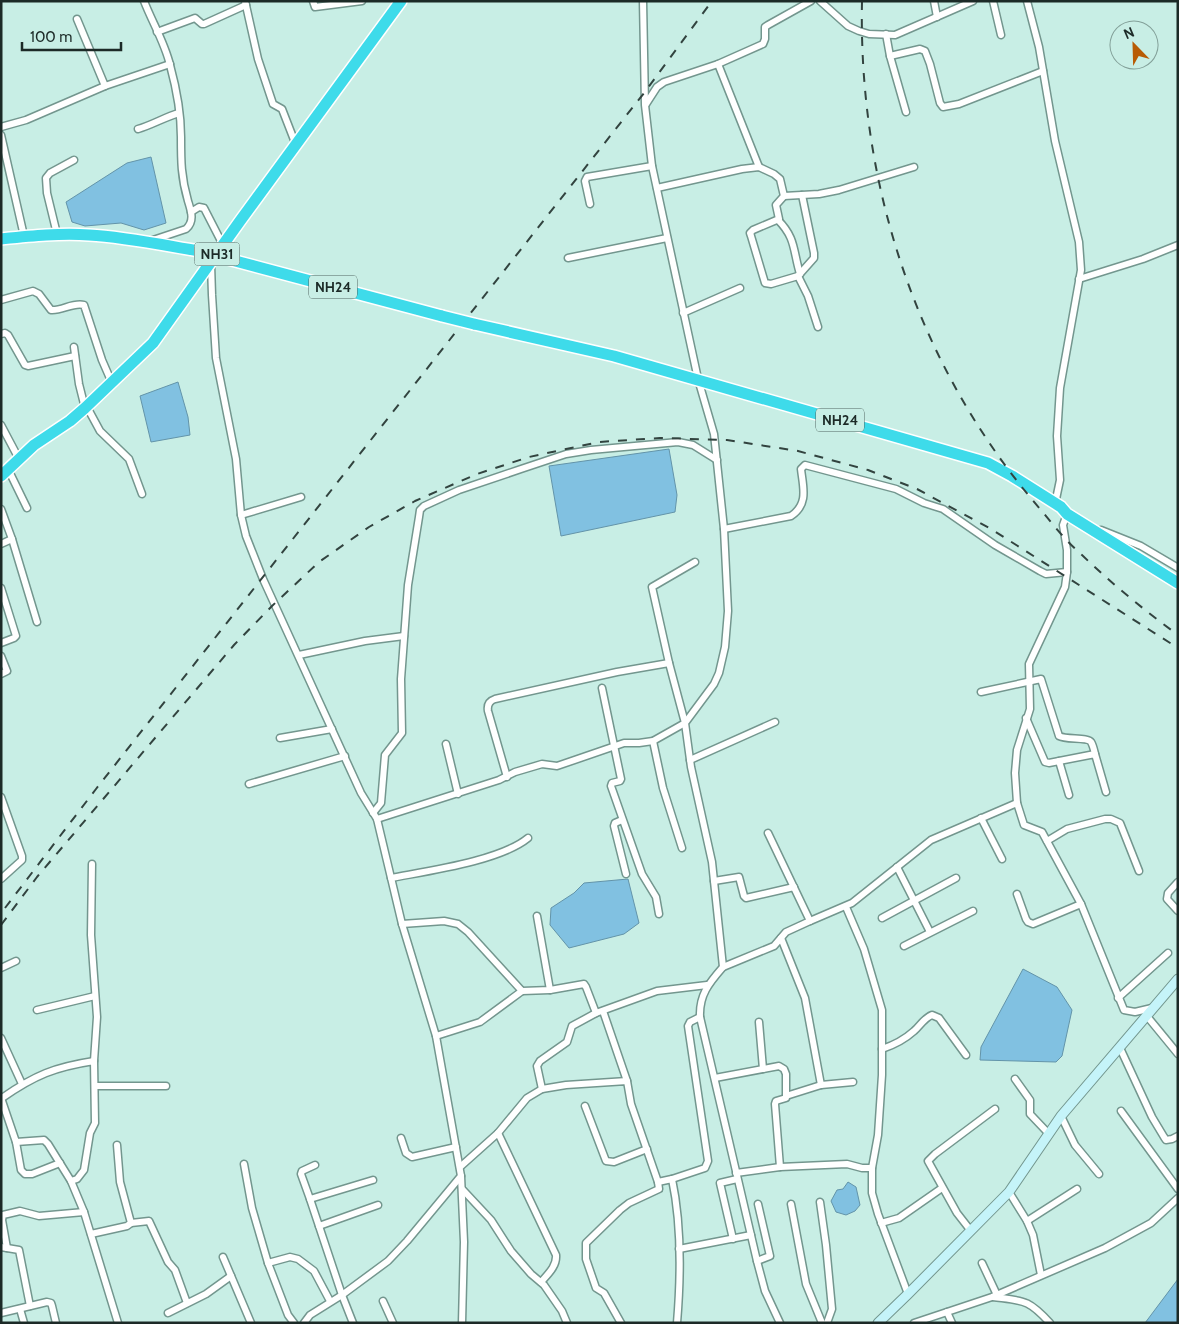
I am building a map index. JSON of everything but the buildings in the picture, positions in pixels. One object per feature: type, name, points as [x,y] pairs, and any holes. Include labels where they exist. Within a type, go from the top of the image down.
[{"type":"highway","name":"NH31","points":[[5,473],[18,458],[86,407],[153,344],[401,1]]},
{"type":"highway","name":"NH24","points":[[1,239],[57,234],[90,234],[199,251],[442,316],[614,356],[988,463],[1012,476],[1067,514],[1178,583]]},
{"type":"street","points":[[144,1],[170,64],[179,113],[182,181],[191,212],[190,225],[186,229],[146,242]]},
{"type":"street","points":[[313,1],[315,7],[362,1]]},
{"type":"street","points":[[375,816],[458,794],[507,777],[515,772],[542,764],[558,766],[624,743],[653,741],[685,723],[714,684],[719,673],[725,646],[728,611],[724,529],[717,460],[714,434],[698,380],[652,166],[645,105],[643,1]]},
{"type":"street","points":[[645,105],[657,87],[664,82],[718,64],[763,44],[768,25],[811,1]]},
{"type":"street","points":[[820,1],[854,28],[869,34],[895,35],[973,1]]},
{"type":"street","points":[[934,1],[937,17]]},
{"type":"street","points":[[993,1],[1001,35]]},
{"type":"street","points":[[1027,1],[1039,47],[1055,141],[1079,242],[1081,270],[1060,388],[1057,436],[1060,480],[1055,504]]},
{"type":"street","points":[[157,32],[194,18],[204,24],[245,3],[258,59],[273,104],[282,109],[296,145]]},
{"type":"street","points":[[77,19],[105,86]]},
{"type":"street","points":[[886,34],[890,56],[906,112]]},
{"type":"street","points":[[890,56],[920,49],[925,50],[940,103],[943,107],[959,104],[1043,71]]},
{"type":"street","points":[[1,128],[26,120],[105,86],[170,64]]},
{"type":"street","points":[[718,64],[759,167]]},
{"type":"street","points":[[138,128],[154,124],[170,115],[179,113]]},
{"type":"street","points":[[1,135],[4,160],[24,236]]},
{"type":"street","points":[[57,234],[47,192],[46,178],[50,173],[74,160]]},
{"type":"street","points":[[590,204],[585,181],[587,177],[652,166]]},
{"type":"street","points":[[657,188],[742,168],[759,167],[780,179],[784,196]]},
{"type":"street","points":[[818,327],[799,275],[792,240],[788,230],[778,220],[776,205],[784,196],[819,194],[838,190],[914,167]]},
{"type":"street","points":[[778,220],[750,233],[763,280],[767,285],[799,275],[814,258],[802,195]]},
{"type":"street","points":[[191,212],[199,206],[204,208],[224,245]]},
{"type":"street","points":[[568,258],[667,238]]},
{"type":"street","points":[[1079,279],[1143,259],[1178,245]]},
{"type":"street","points":[[211,263],[216,358],[236,459],[241,515],[248,544],[361,793],[375,816],[402,924],[436,1036],[463,1190],[462,1323]]},
{"type":"street","points":[[683,313],[740,288]]},
{"type":"street","points":[[1,300],[33,291],[39,294],[51,310],[79,304],[84,305],[112,384]]},
{"type":"street","points":[[1,334],[8,334],[25,365],[28,366],[75,356]]},
{"type":"street","points":[[74,347],[79,384],[86,407],[100,431],[129,459],[142,494]]},
{"type":"street","points":[[1,425],[3,433],[18,458]]},
{"type":"street","points":[[375,816],[382,803],[386,754],[402,733],[401,679],[408,584],[420,510],[428,503],[458,490],[566,454],[678,442],[693,445],[717,460]]},
{"type":"street","points":[[724,529],[790,516],[798,511],[803,498],[801,469],[805,464],[896,489],[950,513],[995,545],[1046,574],[1067,572]]},
{"type":"street","points":[[5,473],[27,508]]},
{"type":"street","points":[[241,515],[300,497]]},
{"type":"street","points":[[1,509],[37,622]]},
{"type":"street","points":[[1067,514],[1063,525],[1067,550],[1065,587],[1030,664],[1030,709],[1017,750],[1015,773],[1017,803],[1024,825],[1042,832],[1081,904],[1124,1010],[1129,1012],[1149,1012]]},
{"type":"street","points":[[1083,524],[1141,546],[1178,568]]},
{"type":"street","points":[[1,544],[12,539]]},
{"type":"street","points":[[695,562],[652,587],[685,723],[690,760],[712,862],[723,968]]},
{"type":"street","points":[[1,588],[16,636],[1,644]]},
{"type":"street","points":[[299,655],[365,641],[404,636]]},
{"type":"street","points":[[1,656],[7,671],[1,674]]},
{"type":"street","points":[[507,777],[488,712],[487,705],[489,702],[495,699],[616,672],[669,663]]},
{"type":"street","points":[[981,692],[1042,680],[1059,736],[1067,739],[1090,740],[1106,792]]},
{"type":"street","points":[[602,688],[621,780],[612,783],[611,786],[642,874],[656,898],[659,914]]},
{"type":"street","points":[[1026,718],[1045,762],[1049,763],[1095,754]]},
{"type":"street","points":[[690,760],[775,722]]},
{"type":"street","points":[[280,738],[332,729]]},
{"type":"street","points":[[653,741],[663,788],[682,848]]},
{"type":"street","points":[[446,744],[458,794]]},
{"type":"street","points":[[249,784],[345,756]]},
{"type":"street","points":[[1059,761],[1069,795]]},
{"type":"street","points":[[1,797],[22,860],[1,879]]},
{"type":"street","points":[[780,1323],[765,1291],[757,1261],[700,1017],[700,1007],[708,985],[723,968],[774,946],[786,932],[846,907],[931,840],[1017,803]]},
{"type":"street","points":[[981,818],[1002,859]]},
{"type":"street","points":[[1047,841],[1068,829],[1111,819],[1120,823],[1139,871]]},
{"type":"street","points":[[622,820],[615,823],[614,826],[626,874]]},
{"type":"street","points":[[768,833],[810,921]]},
{"type":"street","points":[[391,878],[490,856],[522,843],[528,838]]},
{"type":"street","points":[[71,1181],[77,1179],[84,1170],[90,1133],[95,1123],[96,1086],[94,1061],[97,1017],[91,935],[92,864]]},
{"type":"street","points":[[897,867],[930,932]]},
{"type":"street","points":[[714,881],[739,877],[746,898],[794,887]]},
{"type":"street","points":[[882,918],[956,878]]},
{"type":"street","points":[[1178,882],[1167,898],[1178,911]]},
{"type":"street","points":[[1017,894],[1026,919],[1033,924],[1081,904]]},
{"type":"street","points":[[846,907],[864,949],[882,1010],[878,1135],[872,1168],[872,1193],[881,1224],[908,1294]]},
{"type":"street","points":[[904,946],[973,911]]},
{"type":"street","points":[[537,916],[550,990]]},
{"type":"street","points":[[402,924],[444,921],[458,924],[468,932],[522,991]]},
{"type":"street","points":[[781,938],[805,998],[821,1085]]},
{"type":"street","points":[[1118,998],[1168,953]]},
{"type":"street","points":[[1,968],[16,961]]},
{"type":"street","points":[[878,1323],[1009,1192],[1061,1116],[1177,980]]},
{"type":"street","points":[[436,1036],[480,1022],[522,991],[550,990],[584,984],[596,1014]]},
{"type":"street","points":[[542,1089],[537,1066],[540,1061],[567,1042],[572,1026],[603,1011],[657,992],[708,985]]},
{"type":"street","points":[[37,1010],[95,996]]},
{"type":"street","points":[[603,1011],[627,1081],[631,1104],[659,1189],[642,1196],[620,1210],[586,1243],[586,1258],[596,1288],[604,1293],[621,1323]]},
{"type":"street","points":[[1149,1012],[1178,1054]]},
{"type":"street","points":[[882,1049],[897,1044],[906,1038],[927,1017],[932,1015],[939,1018],[966,1055]]},
{"type":"street","points":[[658,1182],[705,1168],[708,1161],[688,1026],[690,1022],[700,1017]]},
{"type":"street","points":[[760,1022],[763,1069]]},
{"type":"street","points":[[1,1038],[22,1084]]},
{"type":"street","points":[[1120,1048],[1152,1117],[1164,1137],[1166,1140],[1178,1136]]},
{"type":"street","points":[[60,1164],[32,1174],[25,1174],[21,1170],[16,1142],[2,1098],[22,1084],[50,1071],[72,1064],[94,1061]]},
{"type":"street","points":[[715,1078],[779,1066],[784,1069],[786,1096]]},
{"type":"street","points":[[1015,1078],[1030,1100],[1030,1114],[1049,1134]]},
{"type":"street","points":[[460,1167],[498,1132],[527,1098],[542,1089],[627,1081]]},
{"type":"street","points":[[780,1167],[776,1101],[784,1100],[786,1096],[821,1085],[853,1082]]},
{"type":"street","points":[[96,1086],[166,1086]]},
{"type":"street","points":[[585,1106],[606,1161],[614,1162],[647,1149]]},
{"type":"street","points":[[971,1231],[957,1213],[929,1166],[928,1161],[996,1109]]},
{"type":"street","points":[[1120,1111],[1178,1189]]},
{"type":"street","points":[[1061,1116],[1075,1145],[1099,1174]]},
{"type":"street","points":[[498,1132],[556,1255],[553,1268],[540,1282]]},
{"type":"street","points":[[401,1138],[406,1153],[412,1157],[456,1147]]},
{"type":"street","points":[[16,1142],[44,1140],[71,1181],[84,1212],[118,1323]]},
{"type":"street","points":[[117,1144],[120,1182],[131,1224]]},
{"type":"street","points":[[244,1164],[252,1208],[268,1262],[288,1315],[294,1323]]},
{"type":"street","points":[[733,1239],[720,1183],[736,1176],[780,1167],[851,1164],[862,1168],[872,1168]]},
{"type":"street","points":[[315,1165],[301,1172],[342,1295],[354,1323]]},
{"type":"street","points":[[304,1323],[310,1315],[342,1295],[388,1261],[461,1176]]},
{"type":"street","points":[[672,1179],[676,1197],[681,1272],[677,1323]]},
{"type":"street","points":[[310,1199],[373,1180]]},
{"type":"street","points":[[881,1224],[899,1218],[942,1188]]},
{"type":"street","points":[[1027,1221],[1077,1189]]},
{"type":"street","points":[[463,1190],[491,1220],[511,1251],[540,1282],[562,1311],[567,1323]]},
{"type":"street","points":[[1009,1192],[1027,1221],[1033,1235],[1041,1275]]},
{"type":"street","points":[[914,1323],[995,1296],[1105,1248],[1151,1223],[1178,1198]]},
{"type":"street","points":[[820,1202],[832,1309],[827,1323]]},
{"type":"street","points":[[757,1261],[770,1256],[758,1204]]},
{"type":"street","points":[[791,1204],[806,1284],[822,1323]]},
{"type":"street","points":[[318,1226],[378,1205]]},
{"type":"street","points":[[30,1306],[20,1252],[18,1248],[4,1248],[2,1220],[4,1215],[20,1211],[38,1216],[84,1212]]},
{"type":"street","points":[[91,1234],[150,1221],[168,1262],[175,1270],[187,1303]]},
{"type":"street","points":[[679,1249],[751,1235]]},
{"type":"street","points":[[268,1262],[290,1256],[298,1259],[314,1270],[330,1301]]},
{"type":"street","points":[[223,1257],[251,1323]]},
{"type":"street","points":[[982,1263],[995,1296]]},
{"type":"street","points":[[168,1313],[206,1294],[231,1276]]},
{"type":"street","points":[[995,1296],[1028,1302],[1040,1311],[1050,1323]]},
{"type":"street","points":[[383,1301],[392,1323]]},
{"type":"street","points":[[1,1313],[47,1302],[51,1303],[56,1323]]},
{"type":"street","points":[[20,1308],[24,1323]]},
{"type":"street","points":[[947,1312],[952,1323]]},
{"type":"water","points":[[151,157],[166,223],[144,230],[121,223],[85,226],[72,222],[66,202],[127,163]]},
{"type":"water","points":[[178,382],[188,417],[190,435],[151,442],[140,396]]},
{"type":"water","points":[[669,449],[677,495],[675,512],[561,536],[549,466]]},
{"type":"water","points":[[628,879],[639,923],[624,934],[569,948],[550,925],[551,908],[574,893],[584,883]]},
{"type":"water","points":[[1023,969],[1057,987],[1072,1010],[1062,1056],[1056,1062],[980,1060],[981,1047]]},
{"type":"water","points":[[848,1182],[856,1187],[860,1205],[855,1211],[846,1215],[836,1212],[831,1201],[837,1190],[843,1189]]},
{"type":"water","points":[[1178,1279],[1178,1323],[1145,1323]]},
{"type":"railway","points":[[5,908],[96,789],[644,93],[712,1]]},
{"type":"railway","points":[[862,1],[864,71],[871,139],[885,207],[904,273],[930,336],[961,398],[998,456],[1051,522],[1071,545],[1105,576],[1178,635]]},
{"type":"railway","points":[[1,925],[37,877],[234,645],[319,562],[369,527],[415,501],[477,474],[529,457],[599,442],[660,438],[727,440],[798,451],[868,470],[917,489],[991,529],[1178,648]]}]
